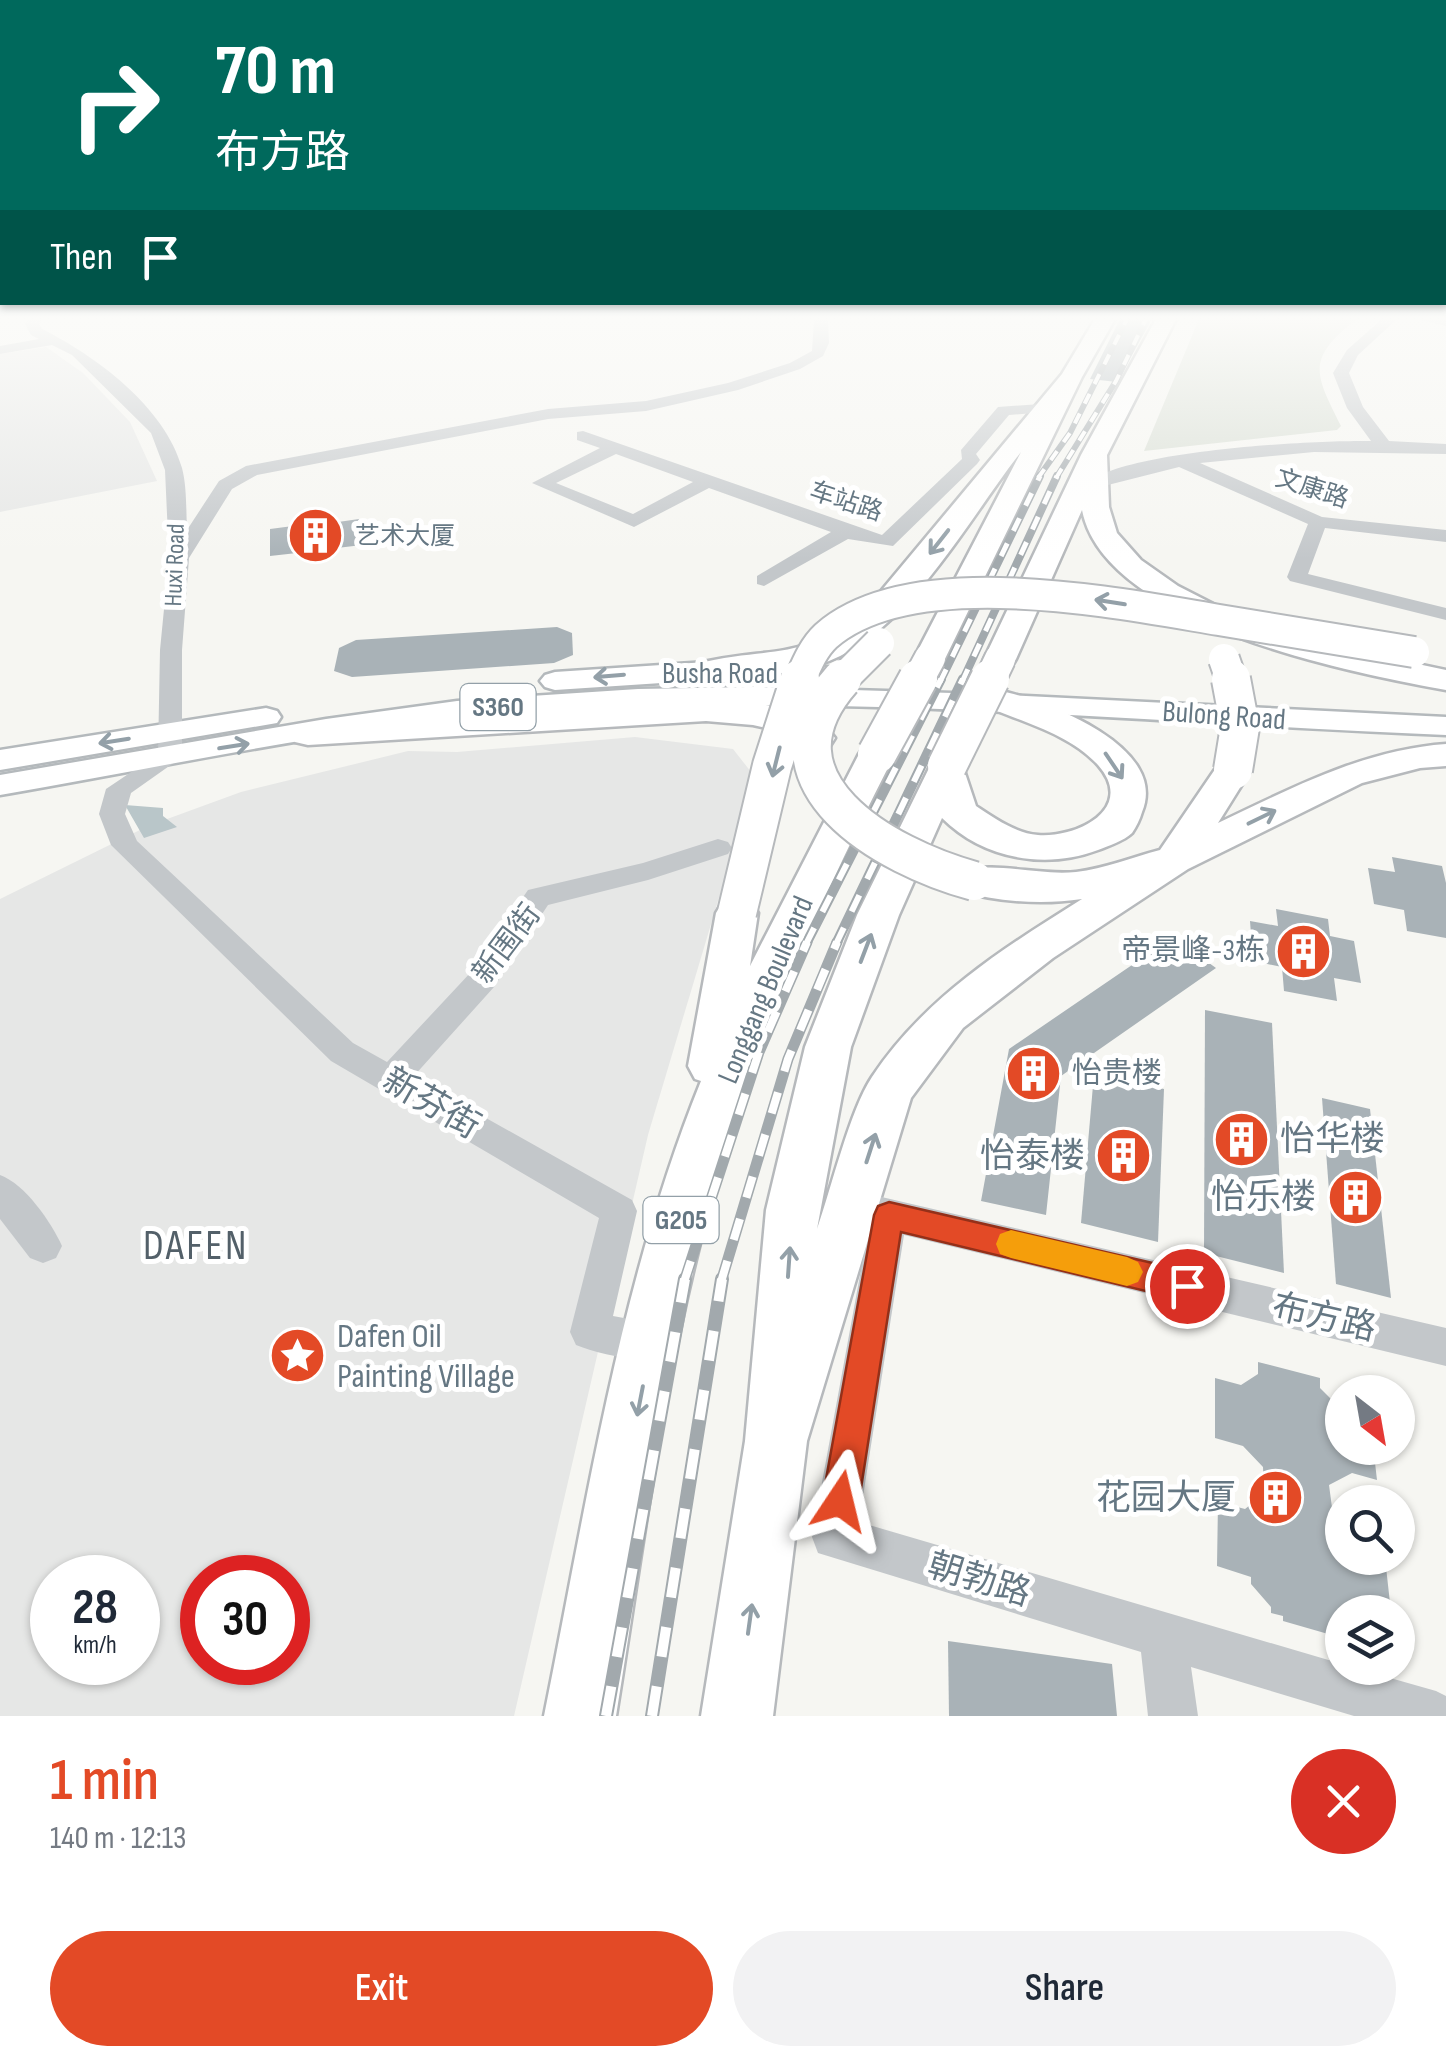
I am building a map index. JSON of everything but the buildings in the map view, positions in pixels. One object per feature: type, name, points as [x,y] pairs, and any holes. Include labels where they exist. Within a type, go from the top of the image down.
[{"type":"highway","points":[[707,671],[784,662],[832,648],[867,624],[902,589],[1051,399]]},
{"type":"highway","name":"Longgang Boulevard","points":[[580,1716],[652,1340],[693,1180],[759,989],[1061,399]]},
{"type":"highway","points":[[1041,409],[972,541],[940,585],[834,688],[815,719],[808,742],[812,770],[852,820],[886,846],[925,867],[974,881],[1026,887],[1078,886],[1174,860],[1233,770],[1242,738],[1236,690],[1224,659],[1106,537],[1092,494],[1132,399]]},
{"type":"highway","points":[[737,1716],[776,1441],[792,1210],[828,1048],[878,914],[947,766],[1108,456]]},
{"type":"highway","points":[[1147,578],[1202,609],[1282,644],[1384,670],[1446,680]]},
{"type":"highway","points":[[693,1180],[738,912],[796,683],[824,637],[859,619],[946,595],[1032,594],[1078,597],[1430,655]]},
{"type":"highway","points":[[947,766],[958,812],[991,835],[1035,850],[1064,849],[1095,839],[1118,825],[1128,793],[1120,771],[1102,749],[1081,734],[1002,702]]},
{"type":"highway","points":[[308,734],[599,714],[716,712],[790,721],[813,733],[826,750],[832,774],[770,928],[759,989]]},
{"type":"highway","points":[[776,1441],[870,1211],[890,1092],[947,1016],[1038,947],[1174,860],[1349,775],[1419,757],[1446,755]]},
{"type":"main road","name":"Busha Road","points":[[0,786],[170,744],[418,694],[620,675],[707,671],[1306,702],[1446,705]]},
{"type":"main road","name":"Busha Road","points":[[0,760],[308,734],[524,704],[714,697],[1002,702]]},
{"type":"main road","name":"Bulong Road","points":[[1002,702],[1446,726]]},
{"type":"street","name":"Huxi Road","points":[[126,399],[159,430],[174,470],[179,558],[171,650],[170,744]]},
{"type":"street","points":[[179,558],[225,485],[252,470],[316,461],[534,416],[646,406],[679,399]]},
{"type":"street","points":[[1337,399],[1372,442]]},
{"type":"street","points":[[1351,399],[1372,442]]},
{"type":"street","name":"车站路","points":[[583,436],[878,542],[891,539],[971,460],[967,454],[1004,410],[1041,409]]},
{"type":"street","points":[[1108,456],[1177,459],[1372,442],[1446,446]]},
{"type":"street","points":[[616,448],[541,483],[634,521],[709,481]]},
{"type":"street","points":[[1108,456],[1130,472],[1177,459]]},
{"type":"street","name":"文康路","points":[[1177,459],[1318,522],[1446,536]]},
{"type":"street","points":[[1318,522],[1297,577],[1446,614]]},
{"type":"street","points":[[764,580],[847,531]]},
{"type":"street","name":"新芬街","points":[[170,744],[119,789],[112,814],[125,845],[342,1052],[619,1211],[590,1332],[652,1340]]},
{"type":"street","name":"新围街","points":[[389,1082],[483,979],[538,897],[648,871],[718,848]]},
{"type":"street","points":[[0,1191],[43,1246]]},
{"type":"street","name":"布方路","points":[[870,1211],[1446,1348]]},
{"type":"street","name":"朝勃路","points":[[870,1211],[834,1536],[1163,1635],[1342,1702],[1436,1716]]},
{"type":"street","points":[[1163,1635],[1173,1716]]},
{"type":"shaded area","points":[[0,399],[108,399],[130,422],[157,481],[0,512]]},
{"type":"shaded area","points":[[1166,399],[1328,399],[1341,426],[1337,430],[1144,451]]},
{"type":"shaded area","name":"Dafen Oil Painting Village","points":[[635,737],[733,749],[755,777],[648,1135],[514,1716],[0,1716],[0,899],[148,826],[241,792],[408,751],[457,752]]},
{"type":"shaded area","points":[[125,805],[163,808],[163,816],[177,827],[144,838]]},
{"type":"railway","points":[[1038,478],[1070,433],[1087,399]]},
{"type":"railway","points":[[1056,478],[1105,399]]},
{"type":"railway","points":[[940,682],[1040,476]]},
{"type":"railway","points":[[962,682],[1056,478]]},
{"type":"railway","points":[[807,942],[941,679]]},
{"type":"railway","points":[[836,944],[963,679]]},
{"type":"railway","points":[[684,1282],[759,1052],[807,942]]},
{"type":"railway","points":[[721,1282],[788,1059],[837,942]]},
{"type":"railway","points":[[606,1716],[685,1279]]},
{"type":"railway","points":[[652,1716],[722,1279]]},
{"type":"slow traffic","points":[[1011,1244],[1127,1272]]},
{"type":"place","name":"艺术大厦","points":[[316,536]]},
{"type":"place","name":"帝景峰-3栋","points":[[1304,951]]},
{"type":"place","name":"怡贵楼","points":[[1033,1074]]},
{"type":"place","name":"怡华楼","points":[[1241,1139]]},
{"type":"place","name":"怡泰楼","points":[[1124,1156]]},
{"type":"place","name":"怡乐楼","points":[[1355,1197]]},
{"type":"place","name":"Dafen Oil Painting Village","points":[[298,1356]]},
{"type":"place","name":"花园大厦","points":[[1275,1498]]},
{"type":"district","name":"DAFEN","points":[[196,1246]]},
{"type":"route","points":[[840,1501],[889,1215],[1187,1286]]}]
